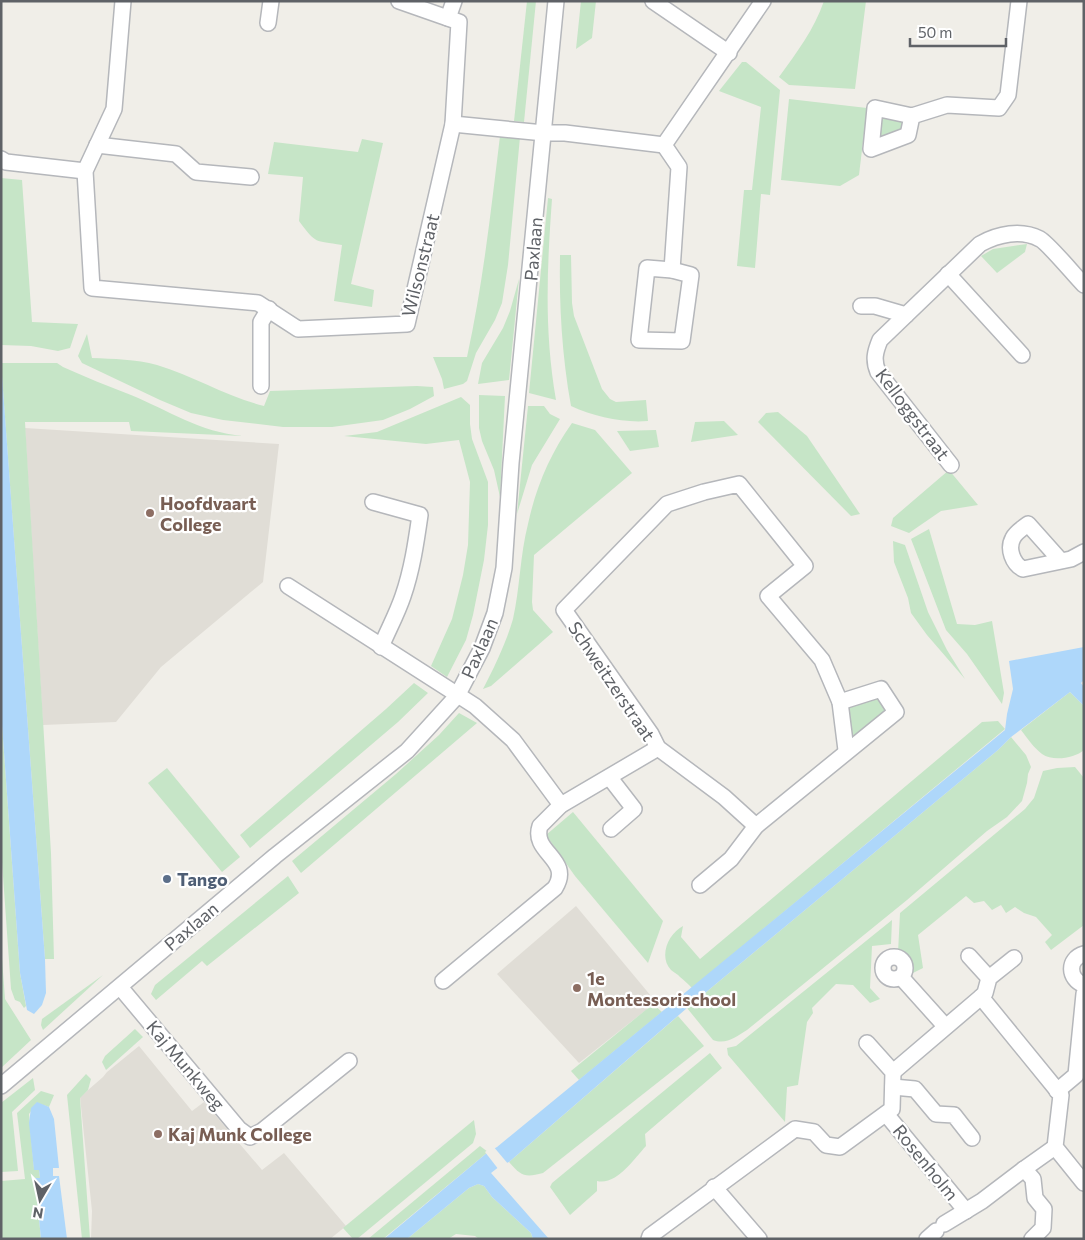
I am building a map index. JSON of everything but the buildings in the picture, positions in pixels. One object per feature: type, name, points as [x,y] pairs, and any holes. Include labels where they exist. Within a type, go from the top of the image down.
[{"type":"street","name":"Wilsonstraat","points":[[123,1],[114,109],[85,171],[92,288],[258,303],[298,329],[407,324],[453,124],[459,22],[448,18]]},
{"type":"street","points":[[268,24],[271,1]]},
{"type":"street","points":[[399,1],[448,18],[454,1]]},
{"type":"street","name":"Paxlaan","points":[[1,1086],[275,856],[407,751],[456,696],[482,648],[497,604],[504,568],[511,463],[522,366],[556,1]]},
{"type":"street","points":[[653,1],[729,53]]},
{"type":"street","points":[[664,145],[763,1]]},
{"type":"street","points":[[912,116],[947,105],[999,108],[1008,95],[1019,1]]},
{"type":"street","points":[[453,124],[544,133],[565,133],[664,145],[679,167],[672,270]]},
{"type":"street","points":[[97,145],[176,154],[196,172],[251,177]]},
{"type":"street","points":[[1,159],[6,162],[85,171]]},
{"type":"street","name":"Kelloggstraat","points":[[951,465],[878,372],[874,362],[880,340],[980,244],[992,237],[1006,234],[1024,234],[1041,239],[1084,285]]},
{"type":"street","points":[[647,268],[672,270],[692,275],[682,341],[639,340],[647,268]]},
{"type":"street","points":[[948,274],[1022,355]]},
{"type":"street","points":[[861,306],[875,306],[906,315]]},
{"type":"street","points":[[261,386],[261,322],[269,309]]},
{"type":"street","name":"Schweitzerstraat","points":[[756,826],[724,797],[658,748],[651,734],[564,610],[667,504],[704,492],[740,484],[806,566],[768,596],[822,660],[840,702],[846,750]]},
{"type":"street","points":[[373,502],[420,515],[408,579],[381,647]]},
{"type":"street","points":[[1061,561],[1071,559],[1084,552]]},
{"type":"street","points":[[288,586],[481,712],[513,740],[561,805],[540,826],[538,835],[542,844],[559,867],[559,882],[555,888],[443,981]]},
{"type":"street","points":[[700,885],[731,859],[756,826],[846,750],[896,712],[881,689],[840,702]]},
{"type":"street","name":"Schweitzerstraat","points":[[561,805],[610,778],[658,748]]},
{"type":"street","points":[[610,778],[634,809],[611,829]]},
{"type":"street","points":[[1084,954],[1075,959],[1071,968],[1071,973],[1075,980],[1084,985]]},
{"type":"street","points":[[969,956],[989,978]]},
{"type":"street","points":[[893,1080],[945,1026],[986,993],[989,978],[1014,958]]},
{"type":"street","points":[[901,977],[945,1026]]},
{"type":"street","name":"Kaj Munkweg","points":[[120,987],[239,1129],[250,1137],[262,1131],[349,1061]]},
{"type":"street","points":[[1057,1091],[1080,1080],[1084,994]]},
{"type":"street","points":[[981,996],[1061,1095],[1055,1147],[1084,1183]]},
{"type":"street","points":[[867,1043],[893,1080],[915,1090],[936,1114],[954,1115],[972,1138]]},
{"type":"street","name":"Rosenholm","points":[[649,1239],[650,1236],[714,1187],[795,1129],[814,1132],[826,1145],[840,1147],[892,1109],[893,1080]]},
{"type":"street","name":"Rosenholm","points":[[886,1114],[966,1211]]},
{"type":"street","points":[[936,1231],[982,1201],[1055,1147]]},
{"type":"street","points":[[1024,1169],[1033,1179],[1035,1198],[1044,1209],[1043,1228],[1032,1239]]},
{"type":"street","points":[[714,1187],[759,1239]]},
{"type":"shaded area","name":"Hoofdvaart College","points":[[25,428],[279,444],[263,582],[161,667],[116,722],[43,725]]},
{"type":"shaded area","name":"1e Montessorischool","points":[[576,906],[656,1002],[579,1063],[497,974]]},
{"type":"shaded area","name":"Kaj Munk College","points":[[139,1046],[192,1111],[204,1102],[262,1170],[284,1153],[346,1226],[330,1239],[91,1239],[92,1211],[80,1097]]},
{"type":"green space","points":[[527,1],[536,1],[524,122],[514,121]]},
{"type":"green space","points":[[581,1],[596,1],[592,38],[576,49]]},
{"type":"green space","points":[[824,1],[866,1],[855,89],[789,85],[779,77],[799,50]]},
{"type":"green space","points":[[742,62],[746,62],[780,90],[770,195],[761,194],[755,268],[737,266],[744,190],[752,190],[761,107],[719,91]]},
{"type":"green space","points":[[789,99],[867,108],[859,175],[840,186],[781,180]]},
{"type":"green space","points":[[880,116],[905,118],[903,133],[877,140]]},
{"type":"green space","points":[[500,136],[520,137],[508,265],[502,303],[495,320],[476,353],[467,381],[463,384],[444,389],[433,357],[467,357],[482,275]]},
{"type":"green space","points":[[362,139],[383,143],[351,284],[374,290],[372,307],[334,301],[342,245],[321,242],[313,238],[299,221],[303,177],[268,174],[274,142],[358,152]]},
{"type":"green space","points":[[1,178],[22,180],[32,322],[78,324],[70,348],[58,351],[31,346],[1,345]]},
{"type":"green space","points":[[548,198],[552,199],[548,275],[548,324],[556,400],[529,393]]},
{"type":"green space","points":[[1027,244],[1025,252],[997,273],[981,256],[993,249]]},
{"type":"green space","points":[[560,255],[571,255],[574,316],[602,389],[610,399],[616,402],[646,400],[648,421],[609,418],[571,406],[562,330]]},
{"type":"green space","points":[[519,279],[509,380],[478,384],[482,363],[503,328]]},
{"type":"green space","points":[[87,334],[92,358],[133,360],[157,365],[264,406],[270,391],[417,386],[433,387],[434,396],[410,409],[383,420],[332,427],[283,427],[223,420],[191,413],[82,363],[78,356]]},
{"type":"green space","points":[[1,363],[57,363],[71,371],[131,395],[185,420],[212,430],[243,436],[131,431],[129,422],[25,422],[51,853],[54,959],[45,959]]},
{"type":"green space","points":[[479,395],[505,396],[500,497],[494,470],[482,441],[479,428]]},
{"type":"green space","points":[[461,397],[470,405],[472,439],[488,482],[488,525],[484,560],[473,615],[466,640],[447,677],[431,666],[452,619],[468,545],[470,482],[459,440],[426,444],[344,436],[377,432]]},
{"type":"green space","points":[[528,406],[544,406],[550,414],[560,419],[532,465],[517,514]]},
{"type":"green space","points":[[778,412],[807,436],[860,514],[851,516],[758,422],[766,413]]},
{"type":"green space","points":[[724,421],[738,435],[691,442],[695,422]]},
{"type":"green space","points":[[572,423],[595,430],[632,473],[534,555],[533,610],[553,632],[491,686],[483,689],[500,655],[513,619],[525,536],[535,497],[551,459]]},
{"type":"green space","points":[[656,430],[659,447],[630,451],[617,431]]},
{"type":"green space","points":[[949,470],[978,505],[941,511],[909,533],[891,526],[893,518]]},
{"type":"green space","points":[[929,529],[957,624],[975,625],[992,621],[1004,693],[1002,704],[967,654],[946,630],[911,539]]},
{"type":"green space","points":[[893,541],[905,545],[928,612],[947,650],[965,679],[927,635],[911,613],[908,598],[894,562]]},
{"type":"green space","points":[[414,683],[428,693],[398,722],[250,848],[240,835]]},
{"type":"green space","points":[[1070,692],[1084,706],[1084,750],[1064,758],[1052,758],[1036,749],[1021,730]]},
{"type":"green space","points":[[878,697],[886,713],[853,737],[847,707]]},
{"type":"green space","points":[[1,711],[20,973],[26,1006],[24,1008],[20,1002],[15,1000],[11,989],[1,848]]},
{"type":"green space","points":[[459,713],[477,723],[301,873],[292,861],[396,774],[439,735]]},
{"type":"green space","points":[[998,721],[1005,729],[692,988],[671,970],[665,958],[665,952],[670,939],[678,929],[683,926],[681,937],[700,959],[982,722]]},
{"type":"green space","points":[[1011,737],[1026,755],[1031,767],[1022,801],[1007,817],[987,831],[907,900],[747,1030],[727,1041],[713,1040],[687,1008],[998,750]]},
{"type":"green space","points":[[1075,767],[1084,778],[1084,925],[1051,950],[1045,942],[1052,935],[1036,917],[1024,913],[1015,907],[1006,913],[1001,905],[992,910],[984,901],[974,903],[966,896],[918,935],[923,968],[913,973],[898,953],[900,913],[1025,809],[1034,798],[1043,771]]},
{"type":"green space","points":[[167,768],[240,857],[222,872],[148,783]]},
{"type":"green space","points":[[573,812],[663,921],[648,963],[575,876],[546,835]]},
{"type":"green space","points":[[288,876],[299,893],[207,966],[202,961],[156,1000],[151,994],[155,985]]},
{"type":"green space","points":[[892,920],[891,944],[872,946],[870,988],[880,999],[870,1003],[853,985],[836,984],[812,1008],[813,1013],[807,1022],[798,1085],[787,1087],[785,1122],[728,1055],[727,1048],[736,1046]]},
{"type":"green space","points":[[1,945],[5,999],[31,1040],[1,1068]]},
{"type":"green space","points":[[103,975],[43,1030],[41,1025],[42,1019]]},
{"type":"green space","points":[[653,1004],[662,1012],[579,1080],[571,1071]]},
{"type":"green space","points":[[678,1016],[704,1046],[543,1173],[524,1175],[513,1167],[509,1162]]},
{"type":"green space","points":[[135,1029],[143,1037],[106,1070],[102,1062],[105,1056]]},
{"type":"green space","points":[[710,1053],[722,1068],[645,1134],[646,1146],[630,1164],[618,1176],[604,1181],[597,1181],[597,1191],[570,1215],[550,1187],[552,1183]]},
{"type":"green space","points":[[86,1074],[91,1079],[88,1090],[80,1098],[90,1239],[82,1239],[67,1095]]},
{"type":"green space","points":[[33,1078],[35,1090],[12,1112],[18,1171],[1,1172],[1,1103]]},
{"type":"green space","points":[[41,1091],[54,1095],[49,1107],[37,1103],[29,1114],[34,1169],[39,1169],[40,1178],[35,1178],[41,1239],[1,1239],[1,1181],[25,1179],[17,1113]]},
{"type":"green space","points":[[474,1120],[476,1134],[473,1143],[357,1239],[353,1239],[343,1228]]},
{"type":"green space","points":[[480,1146],[488,1152],[383,1239],[368,1239]]},
{"type":"green space","points":[[478,1184],[484,1186],[492,1197],[531,1233],[533,1239],[479,1239],[475,1236],[456,1234],[448,1239],[407,1239],[469,1188]]},
{"type":"water","points":[[1,362],[45,959],[46,993],[42,1005],[34,1014],[27,1010],[20,973],[1,711]]},
{"type":"water","points":[[1084,647],[1084,680],[1081,683],[1084,687],[1084,706],[1070,692],[1011,737],[998,750],[687,1008],[509,1162],[491,1173],[549,1239],[533,1239],[531,1233],[492,1197],[484,1186],[478,1184],[469,1188],[407,1239],[384,1239],[1005,730],[1013,689],[1009,661]]},
{"type":"water","points":[[37,1102],[49,1107],[54,1119],[59,1168],[53,1168],[53,1176],[59,1176],[67,1239],[41,1239],[35,1178],[40,1178],[39,1170],[34,1170],[29,1123],[31,1108]]},
{"type":"pier","points":[[493,1146],[509,1165],[499,1170],[485,1152]]},
{"type":"place","name":"Hoofdvaart College","points":[[150,513]]},
{"type":"place","name":"Tango","points":[[167,879]]},
{"type":"place","name":"1e Montessorischool","points":[[577,988]]},
{"type":"place","name":"Kaj Munk College","points":[[158,1134]]}]
